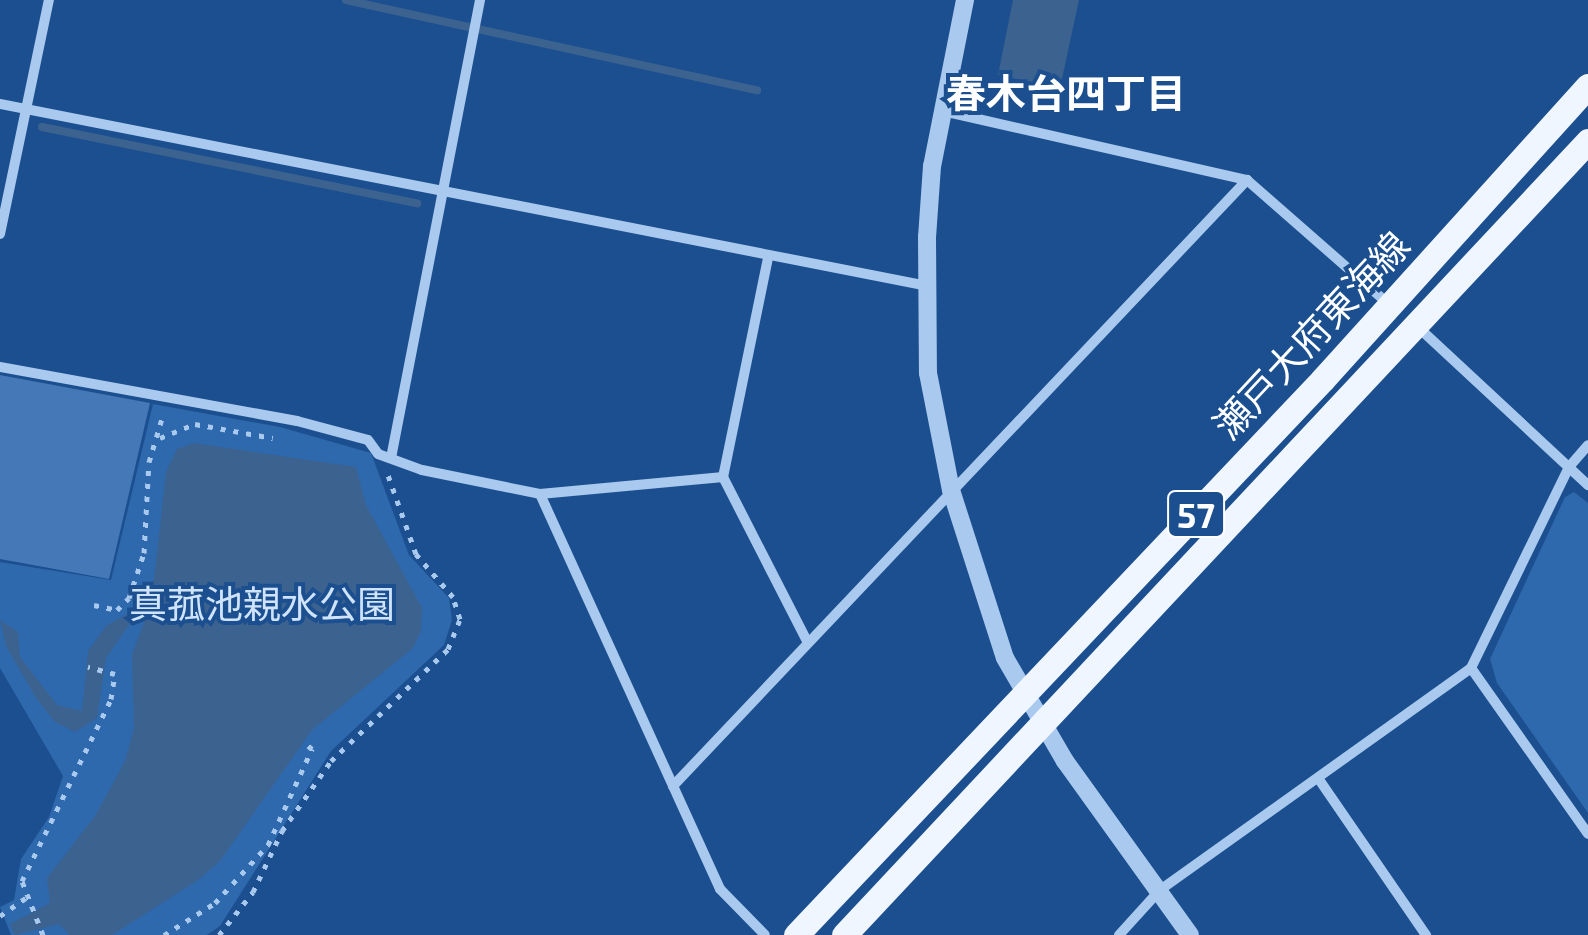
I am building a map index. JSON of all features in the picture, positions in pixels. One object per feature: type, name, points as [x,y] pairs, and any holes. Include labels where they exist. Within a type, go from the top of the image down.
[{"type":"main road","name":"瀬戸大府東海線","points":[[796,935],[1391,306],[1588,86]]},
{"type":"main road","name":"瀬戸大府東海線","points":[[844,935],[1040,721],[1418,328],[1588,140]]},
{"type":"street","points":[[0,234],[48,0]]},
{"type":"street","points":[[390,458],[480,0]]},
{"type":"street","points":[[966,0],[932,166],[928,373],[950,490],[1005,658],[1040,721],[1190,935]]},
{"type":"street","points":[[0,104],[768,258],[929,286]]},
{"type":"street","points":[[942,111],[1247,180],[1391,306]]},
{"type":"street","points":[[673,786],[1247,180]]},
{"type":"street","points":[[768,258],[723,477],[808,643]]},
{"type":"street","points":[[1418,328],[1588,485]]},
{"type":"street","points":[[0,367],[321,428],[368,440],[378,454],[390,458],[540,494],[723,477]]},
{"type":"street","points":[[1119,935],[1160,890],[1471,668],[1569,467],[1588,445]]},
{"type":"street","points":[[540,494],[720,889],[765,935]]},
{"type":"street","points":[[1471,668],[1588,834]]},
{"type":"street","points":[[1318,778],[1426,935]]},
{"type":"path","points":[[94,606],[117,610],[129,598],[144,553],[150,462],[160,438],[166,398]]},
{"type":"path","points":[[160,438],[184,425],[290,440],[310,438],[321,428]]},
{"type":"path","points":[[164,935],[234,885],[330,761],[448,649],[460,618],[454,597],[416,554],[378,454]]},
{"type":"path","points":[[43,935],[26,898],[25,868],[112,699],[115,674],[88,667]]},
{"type":"path","points":[[219,935],[272,862],[279,829],[312,749],[305,742]]},
{"type":"path","points":[[0,916],[26,898]]},
{"type":"green space","name":"真菰池親水公園","points":[[153,404],[280,427],[371,453],[409,555],[449,598],[452,620],[444,645],[331,751],[220,926],[207,935],[11,935],[0,907],[14,900],[21,859],[49,817],[63,776],[0,668],[0,562],[111,580]]},
{"type":"green space","points":[[1574,492],[1588,503],[1588,813],[1497,683],[1490,659],[1565,497]]},
{"type":"shaded area","points":[[1013,0],[1079,0],[1060,88],[998,75]]},
{"type":"shaded area","name":"真菰池親水公園","points":[[194,443],[356,467],[366,505],[422,608],[421,631],[413,648],[312,730],[220,861],[198,880],[112,935],[70,935],[59,924],[15,935],[10,924],[50,903],[47,878],[95,816],[125,761],[134,729],[132,654],[160,581],[106,658],[97,718],[75,732],[55,722],[36,698],[6,646],[0,620],[18,632],[20,657],[57,705],[82,711],[88,651],[106,626],[136,609],[154,580],[166,472],[177,449]]},
{"type":"building","points":[[0,375],[150,403],[109,579],[0,559]]},
{"type":"waterway","points":[[346,0],[757,90]]},
{"type":"waterway","points":[[42,127],[417,203]]},
{"type":"district","name":"春木台四丁目","points":[[1066,92]]}]
